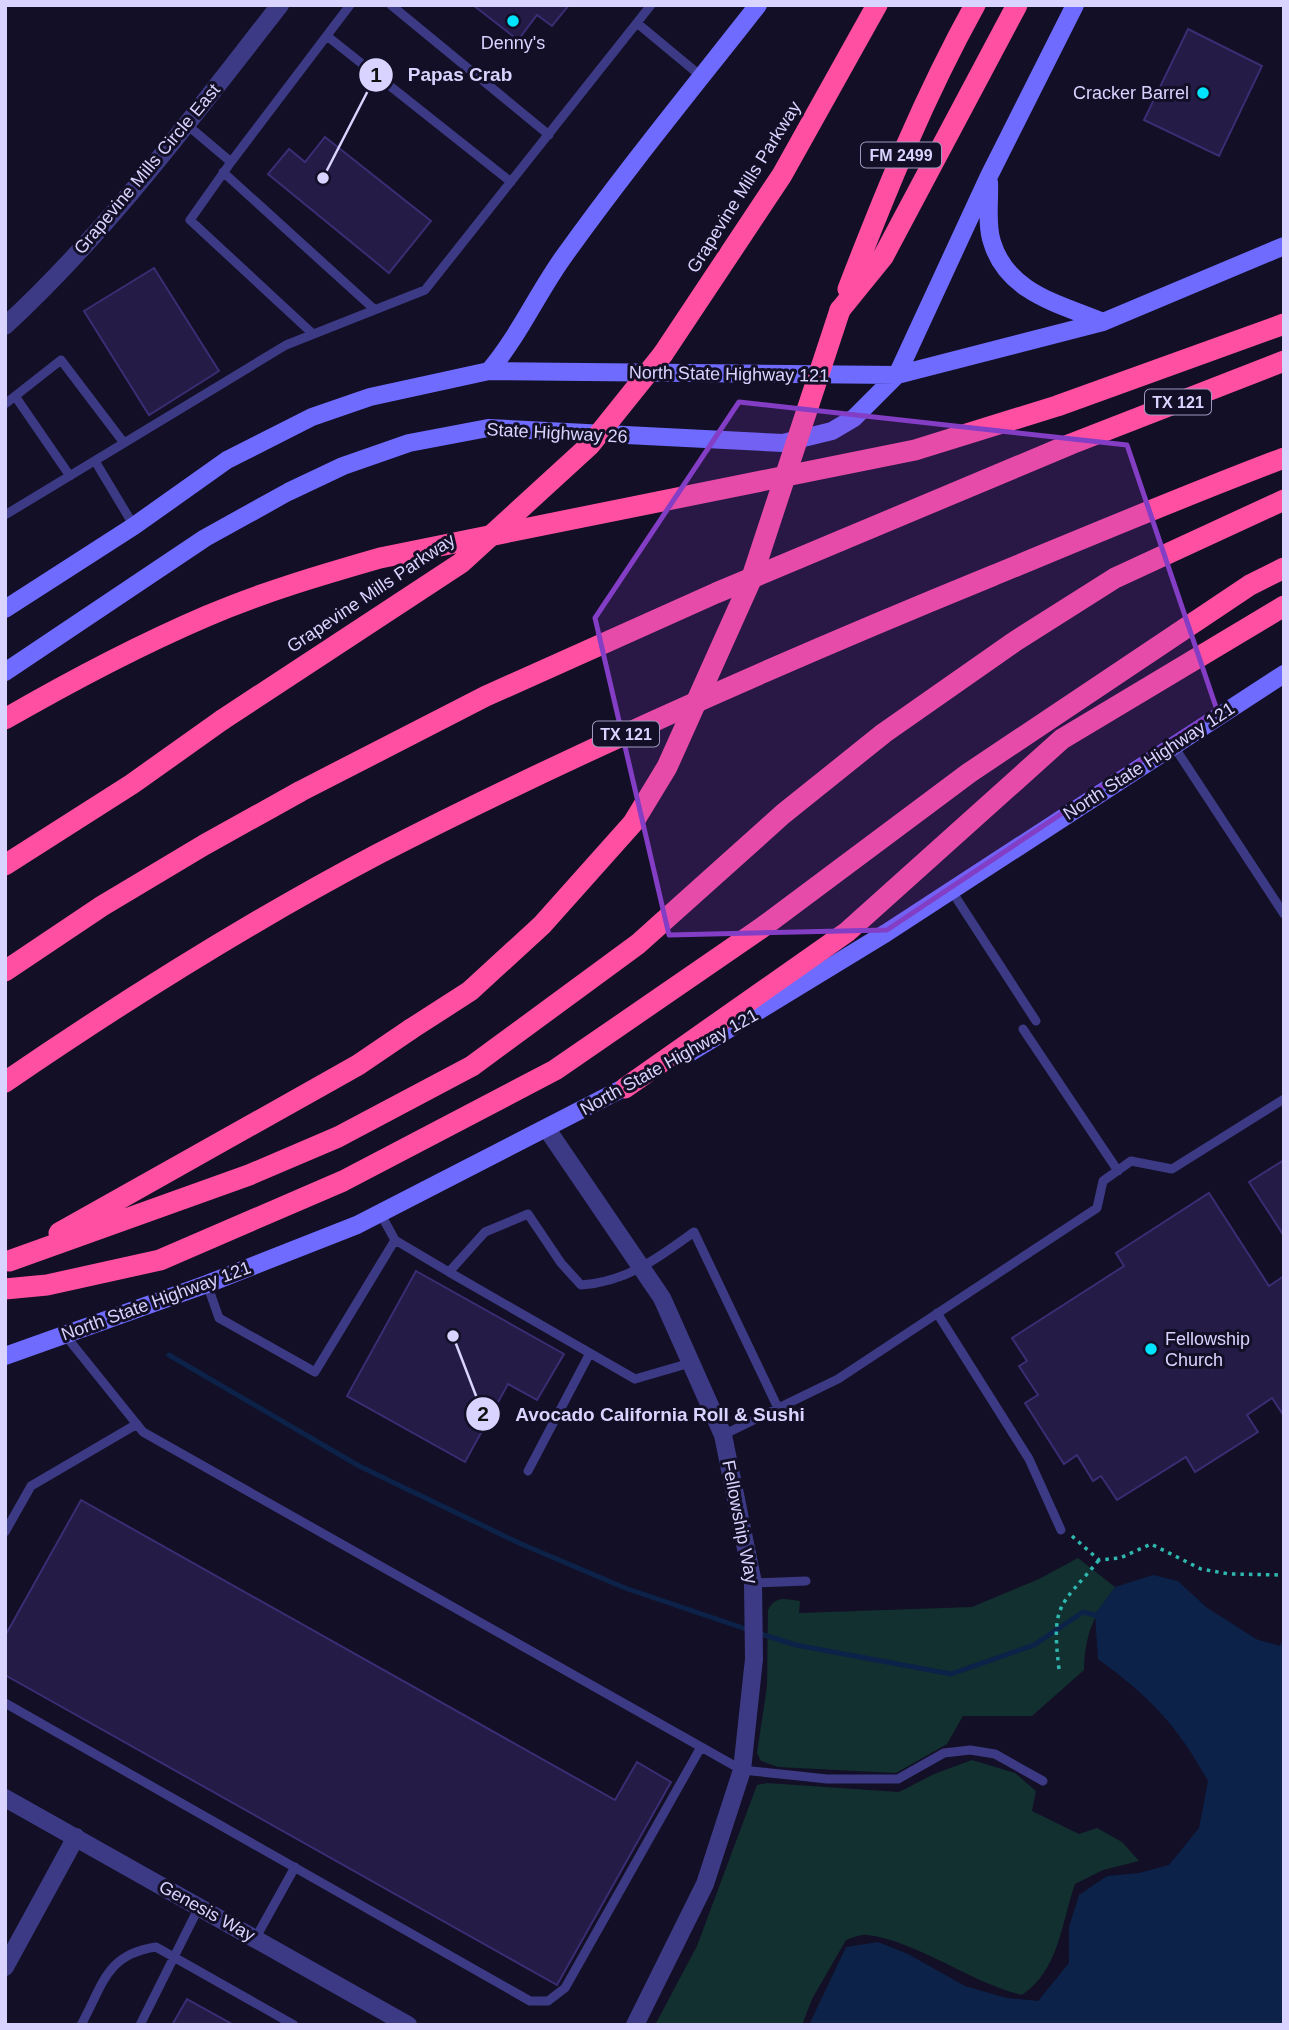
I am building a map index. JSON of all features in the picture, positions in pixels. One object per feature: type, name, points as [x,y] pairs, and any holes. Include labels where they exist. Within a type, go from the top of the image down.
[{"type":"highway","name":"Grapevine Mills Parkway","points":[[5,865],[461,563],[590,445],[663,354],[782,175],[877,5]]},
{"type":"highway","name":"FM 2499","points":[[840,310],[904,146],[936,75],[975,5]]},
{"type":"highway","points":[[7,1262],[358,1065],[470,990],[542,925],[633,823],[667,767],[751,580],[840,310],[883,257],[1017,5]]},
{"type":"highway","points":[[5,719],[144,645],[209,615],[293,583],[380,558],[915,450],[1057,406],[1284,324]]},
{"type":"highway","name":"TX 121","points":[[5,971],[102,906],[204,845],[301,791],[486,696],[766,572],[1071,444],[1284,361]]},
{"type":"highway","name":"TX 121","points":[[5,1082],[194,959],[275,911],[378,854],[527,781],[733,683],[1284,458]]},
{"type":"highway","points":[[7,1262],[262,1170],[338,1137],[472,1066],[638,944],[783,814],[884,733],[1003,649],[1115,578],[1284,500]]},
{"type":"highway","points":[[5,1289],[47,1285],[160,1260],[343,1181],[555,1070],[760,929],[969,773],[1250,585],[1284,568]]},
{"type":"highway","points":[[625,1088],[847,932],[1062,739],[1284,606]]},
{"type":"main road","points":[[5,609],[134,526],[227,460],[312,417],[370,397],[489,371],[504,354],[567,252],[758,5]]},
{"type":"main road","points":[[897,375],[989,176],[1075,5]]},
{"type":"main road","points":[[989,176],[991,242],[1007,270],[1027,291],[1103,322]]},
{"type":"main road","name":"North State Highway 121","points":[[489,371],[897,375],[1103,322],[1284,246]]},
{"type":"main road","name":"State Highway 26","points":[[5,672],[205,538],[299,486],[343,466],[409,443],[488,428],[783,443],[832,431],[854,418],[897,375]]},
{"type":"main road","name":"North State Highway 121","points":[[5,1356],[207,1284],[380,1213],[625,1088],[729,1030],[1284,674]]},
{"type":"street","name":"Grapevine Mills Circle East","points":[[5,326],[47,287],[97,233],[280,5]]},
{"type":"street","name":"Fellowship Way","points":[[547,1129],[662,1298],[723,1435],[753,1583],[754,1660],[742,1770],[705,1884],[635,2025]]},
{"type":"street","name":"Genesis Way","points":[[5,1798],[408,2025]]},
{"type":"street","points":[[5,1967],[76,1837]]},
{"type":"lane","points":[[391,5],[548,135]]},
{"type":"lane","points":[[5,515],[286,345],[425,290],[651,5]]},
{"type":"lane","points":[[313,334],[190,220],[346,7]]},
{"type":"lane","points":[[637,23],[702,77]]},
{"type":"lane","points":[[327,36],[511,182]]},
{"type":"lane","points":[[186,124],[231,162]]},
{"type":"lane","points":[[223,172],[375,310]]},
{"type":"lane","points":[[5,404],[61,360],[124,443]]},
{"type":"lane","points":[[15,396],[70,476]]},
{"type":"lane","points":[[95,461],[134,526]]},
{"type":"lane","points":[[1173,745],[1284,914]]},
{"type":"lane","points":[[951,890],[1036,1021]]},
{"type":"lane","points":[[1023,1029],[1118,1171]]},
{"type":"lane","points":[[723,1435],[838,1379],[1097,1208],[1103,1181],[1131,1161],[1172,1169],[1284,1099]]},
{"type":"lane","points":[[380,1213],[395,1240],[635,1379],[690,1363]]},
{"type":"lane","points":[[449,1272],[485,1232],[528,1214],[561,1263],[581,1285],[604,1284],[642,1270],[694,1232],[778,1408]]},
{"type":"lane","points":[[207,1284],[219,1318],[314,1372],[395,1240]]},
{"type":"lane","points":[[937,1313],[1029,1459],[1061,1530]]},
{"type":"lane","points":[[65,1335],[143,1432],[742,1770],[827,1779],[898,1779],[944,1754],[970,1749],[995,1754],[1042,1782]]},
{"type":"lane","points":[[528,1471],[590,1353]]},
{"type":"lane","points":[[5,1532],[31,1486],[137,1424]]},
{"type":"lane","points":[[753,1583],[806,1581]]},
{"type":"lane","points":[[5,1703],[530,2001],[548,2001],[565,1988],[701,1747]]},
{"type":"lane","points":[[255,1938],[295,1867]]},
{"type":"lane","points":[[139,2025],[176,1958],[199,1907]]},
{"type":"lane","points":[[81,2025],[116,1961],[134,1950],[156,1947],[294,2025]]},
{"type":"path","points":[[1061,1530],[1078,1539],[1099,1560]]},
{"type":"path","points":[[1059,1669],[1055,1636],[1059,1608],[1068,1591],[1099,1560],[1120,1558],[1151,1544],[1200,1569],[1229,1574],[1284,1575]]},
{"type":"highlighted area","points":[[739,402],[1127,445],[1217,710],[887,930],[669,935],[595,618]]},
{"type":"green space","points":[[1078,1558],[1115,1587],[1092,1625],[1086,1645],[1084,1670],[1032,1716],[963,1716],[947,1744],[896,1773],[778,1767],[761,1761],[757,1753],[767,1686],[768,1610],[774,1602],[781,1599],[800,1601],[799,1613],[972,1607],[1039,1579]]},
{"type":"green space","points":[[972,1760],[1015,1773],[1036,1791],[1032,1811],[1079,1834],[1097,1828],[1122,1842],[1139,1861],[1103,1870],[1075,1884],[1057,1945],[1044,1973],[1034,1985],[1022,1995],[983,1981],[904,1945],[865,1935],[846,1940],[812,1999],[802,2025],[655,2025],[697,1946],[757,1785],[767,1783],[899,1792],[934,1774]]},
{"type":"water","points":[[1153,1575],[1178,1581],[1206,1607],[1256,1639],[1280,1646],[1284,1638],[1284,2025],[809,2025],[846,1947],[878,1942],[908,1954],[965,1986],[1007,1998],[1038,2001],[1069,1963],[1069,1927],[1079,1895],[1107,1876],[1139,1873],[1169,1865],[1199,1828],[1208,1781],[1197,1761],[1161,1713],[1133,1686],[1098,1659],[1095,1614],[1115,1587]]},
{"type":"building","name":"Denny's","points":[[473,5],[569,5],[552,26],[537,15],[518,40]]},
{"type":"building","name":"Cracker Barrel","points":[[1188,29],[1262,66],[1219,156],[1144,120]]},
{"type":"building","points":[[325,137],[431,221],[389,273],[268,174],[289,149],[305,162]]},
{"type":"building","points":[[154,268],[219,371],[149,415],[84,311]]},
{"type":"building","points":[[1284,1160],[1284,1236],[1249,1182]]},
{"type":"building","name":"Fellowship Church","points":[[1209,1193],[1269,1286],[1284,1276],[1284,1416],[1272,1398],[1247,1415],[1258,1432],[1195,1472],[1186,1457],[1117,1500],[1101,1476],[1093,1481],[1077,1455],[1064,1464],[1025,1403],[1038,1395],[1019,1366],[1027,1361],[1012,1338],[1124,1266],[1116,1253]]},
{"type":"building","points":[[416,1271],[564,1354],[537,1400],[508,1384],[465,1462],[347,1396]]},
{"type":"building","points":[[81,1500],[615,1800],[637,1762],[671,1782],[557,1985],[5,1675],[5,1636]]},
{"type":"building","points":[[187,1999],[234,2025],[172,2025]]},
{"type":"waterway","points":[[169,1355],[359,1466],[519,1543],[625,1588],[749,1630]]},
{"type":"waterway","points":[[758,1633],[796,1645],[951,1674],[1034,1645],[1083,1612],[1099,1616]]},
{"type":"place","name":"Denny's","points":[[513,21]]},
{"type":"place","name":"Cracker Barrel","points":[[1203,93]]},
{"type":"place","name":"Papas Crab","points":[[323,178]]},
{"type":"place","name":"Avocado California Roll & Sushi","points":[[453,1336]]},
{"type":"place","name":"Fellowship Church","points":[[1151,1349]]}]
